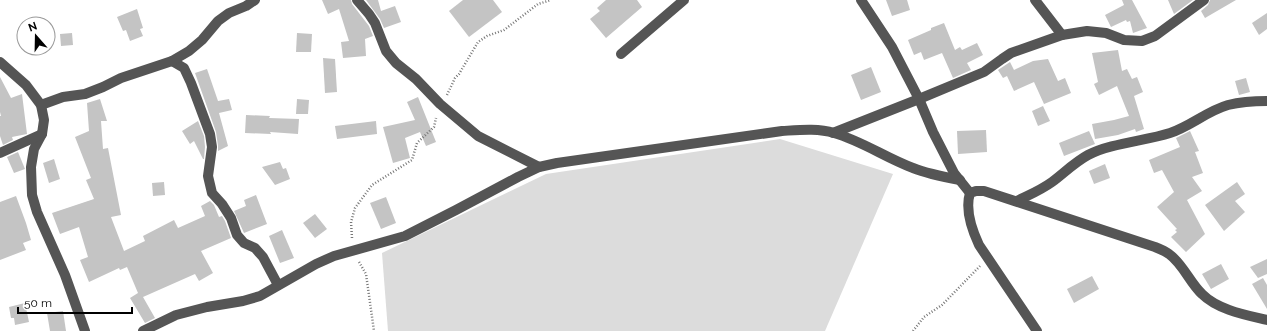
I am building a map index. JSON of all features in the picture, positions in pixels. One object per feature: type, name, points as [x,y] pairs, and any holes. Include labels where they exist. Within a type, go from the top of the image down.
[{"type":"street","points":[[40,105],[63,97],[85,94],[97,90],[121,78],[172,61],[189,51],[202,40],[218,21],[229,13],[246,6],[255,0]]},
{"type":"street","points":[[357,0],[370,14],[386,51],[396,63],[416,79],[440,104],[478,136],[539,167]]},
{"type":"street","points":[[621,54],[684,0]]},
{"type":"street","points":[[861,0],[892,47],[919,99],[954,173],[970,193],[968,205],[974,233],[986,254],[1037,331]]},
{"type":"street","points":[[1036,0],[1062,35]]},
{"type":"street","points":[[833,133],[984,72],[1011,53],[1062,35],[1087,31],[1106,33],[1124,40],[1142,41],[1155,36],[1204,0]]},
{"type":"street","points":[[172,61],[184,68],[210,134],[212,148],[208,176],[212,193],[222,204],[231,218],[237,235],[244,243],[254,248],[263,257],[278,286]]},
{"type":"street","points":[[0,62],[26,85],[40,105],[44,120],[42,134],[34,149],[31,167],[32,195],[37,212],[65,275],[85,331]]},
{"type":"street","points":[[1017,201],[1038,191],[1078,161],[1102,149],[1154,138],[1172,132],[1192,124],[1211,112],[1227,105],[1267,101]]},
{"type":"street","points":[[143,331],[176,315],[207,307],[244,301],[260,296],[316,264],[353,250],[405,236],[518,177],[539,167],[557,163],[782,131],[815,130],[833,133],[855,140],[911,168],[934,176],[960,180]]},
{"type":"street","points":[[0,153],[42,134]]},
{"type":"street","points":[[970,193],[984,191],[1155,247],[1170,254],[1183,269],[1192,283],[1211,302],[1239,313],[1267,320]]},
{"type":"path","points":[[374,331],[366,274],[353,250],[351,222],[355,208],[372,185],[412,160],[417,143],[434,127],[440,104],[478,42],[487,36],[504,30],[538,4],[551,0]]},
{"type":"path","points":[[913,331],[924,317],[942,305],[985,261],[986,254]]},
{"type":"shaded area","points":[[780,139],[893,174],[825,331],[388,331],[382,253],[546,174]]},
{"type":"building","points":[[322,0],[351,0],[352,4],[369,26],[373,36],[365,39],[366,56],[343,58],[341,42],[349,41],[339,9],[328,14]]},
{"type":"building","points":[[366,0],[378,0],[381,11],[395,6],[401,22],[384,28],[380,19]]},
{"type":"building","points":[[463,0],[493,0],[502,12],[469,37],[449,11]]},
{"type":"building","points":[[606,0],[637,0],[642,7],[606,38],[590,19],[600,11],[597,8]]},
{"type":"building","points":[[886,0],[907,0],[910,10],[892,16]]},
{"type":"building","points":[[1122,0],[1132,0],[1147,28],[1133,33],[1130,21],[1127,22],[1126,20],[1111,27],[1105,15],[1124,5]]},
{"type":"building","points":[[1168,0],[1193,0],[1174,14]]},
{"type":"building","points":[[1210,0],[1236,0],[1205,18],[1201,11],[1208,5]]},
{"type":"building","points":[[137,9],[143,28],[140,29],[143,36],[130,41],[126,30],[123,31],[117,17]]},
{"type":"building","points":[[1267,13],[1267,29],[1259,35],[1252,23]]},
{"type":"building","points":[[944,23],[955,50],[960,47],[962,50],[977,43],[983,55],[967,63],[971,70],[953,78],[942,53],[924,60],[921,52],[914,55],[908,40]]},
{"type":"building","points":[[72,33],[73,45],[61,46],[60,34]]},
{"type":"building","points":[[297,33],[312,34],[311,52],[296,52]]},
{"type":"building","points":[[1118,50],[1122,71],[1127,69],[1132,79],[1137,77],[1143,92],[1134,96],[1144,129],[1136,132],[1135,129],[1118,135],[1095,139],[1092,124],[1129,116],[1117,86],[1099,95],[1094,84],[1098,82],[1092,53]]},
{"type":"building","points":[[323,58],[335,59],[337,92],[325,93]]},
{"type":"building","points":[[1048,59],[1058,81],[1065,78],[1071,93],[1044,104],[1034,82],[1014,91],[1007,76],[1003,78],[998,70],[1010,62],[1014,70],[1033,61]]},
{"type":"building","points":[[871,67],[881,92],[861,100],[851,75]]},
{"type":"building","points":[[207,69],[218,101],[229,99],[232,110],[219,113],[228,146],[218,151],[216,132],[195,73]]},
{"type":"building","points":[[0,77],[11,98],[22,94],[27,134],[12,137],[13,140],[3,145],[0,136]]},
{"type":"building","points":[[1246,78],[1250,92],[1239,95],[1235,81]]},
{"type":"building","points":[[418,97],[436,142],[426,146],[420,132],[405,138],[410,158],[393,163],[383,127],[415,120],[407,102]]},
{"type":"building","points":[[100,99],[107,121],[101,121],[103,149],[108,148],[121,215],[111,217],[124,251],[145,241],[143,236],[174,220],[178,228],[205,216],[201,206],[210,201],[214,205],[219,217],[222,216],[225,221],[231,238],[201,251],[213,273],[199,281],[195,274],[143,297],[155,318],[145,323],[130,298],[138,293],[127,267],[120,270],[119,268],[89,282],[80,260],[88,257],[79,227],[60,234],[52,213],[94,199],[86,180],[91,178],[75,137],[89,131],[87,103]]},
{"type":"building","points":[[297,99],[309,100],[308,114],[296,114]]},
{"type":"building","points":[[1043,106],[1050,121],[1038,126],[1032,111]]},
{"type":"building","points":[[246,115],[270,116],[269,118],[299,119],[298,134],[270,132],[271,134],[245,133]]},
{"type":"building","points":[[198,121],[204,136],[204,159],[194,141],[190,144],[182,131]]},
{"type":"building","points":[[376,121],[377,134],[337,139],[335,126]]},
{"type":"building","points":[[986,130],[987,152],[958,154],[957,131]]},
{"type":"building","points":[[1089,131],[1095,144],[1064,156],[1059,143]]},
{"type":"building","points":[[1190,131],[1199,151],[1195,152],[1203,173],[1192,177],[1202,191],[1187,200],[1205,234],[1186,252],[1171,237],[1177,232],[1175,230],[1177,229],[1157,207],[1174,192],[1162,170],[1154,173],[1149,160],[1180,147],[1176,138]]},
{"type":"building","points":[[18,152],[25,169],[14,173],[7,157]]},
{"type":"building","points":[[54,159],[60,179],[49,183],[43,163]]},
{"type":"building","points":[[280,162],[283,169],[286,168],[290,179],[275,185],[262,167]]},
{"type":"building","points":[[1105,164],[1110,178],[1094,184],[1089,171]]},
{"type":"building","points":[[164,182],[165,195],[153,196],[152,183]]},
{"type":"building","points":[[1237,182],[1245,194],[1235,201],[1245,212],[1224,231],[1205,205]]},
{"type":"building","points":[[256,195],[267,224],[244,233],[234,211],[246,206],[244,200]]},
{"type":"building","points":[[16,196],[31,240],[23,243],[26,250],[0,260],[0,202]]},
{"type":"building","points":[[386,197],[396,223],[381,229],[370,203]]},
{"type":"building","points":[[315,214],[327,229],[315,238],[303,223]]},
{"type":"building","points":[[282,230],[294,258],[280,263],[269,236]]},
{"type":"building","points":[[1267,259],[1267,274],[1258,278],[1250,267]]},
{"type":"building","points":[[1221,264],[1229,279],[1211,289],[1202,274]]},
{"type":"building","points":[[1092,276],[1099,289],[1074,303],[1067,289]]},
{"type":"building","points":[[1263,278],[1267,285],[1267,309],[1252,284]]},
{"type":"building","points":[[25,303],[29,322],[15,325],[14,318],[11,318],[9,307]]},
{"type":"building","points":[[63,311],[66,331],[50,331],[47,313]]}]
